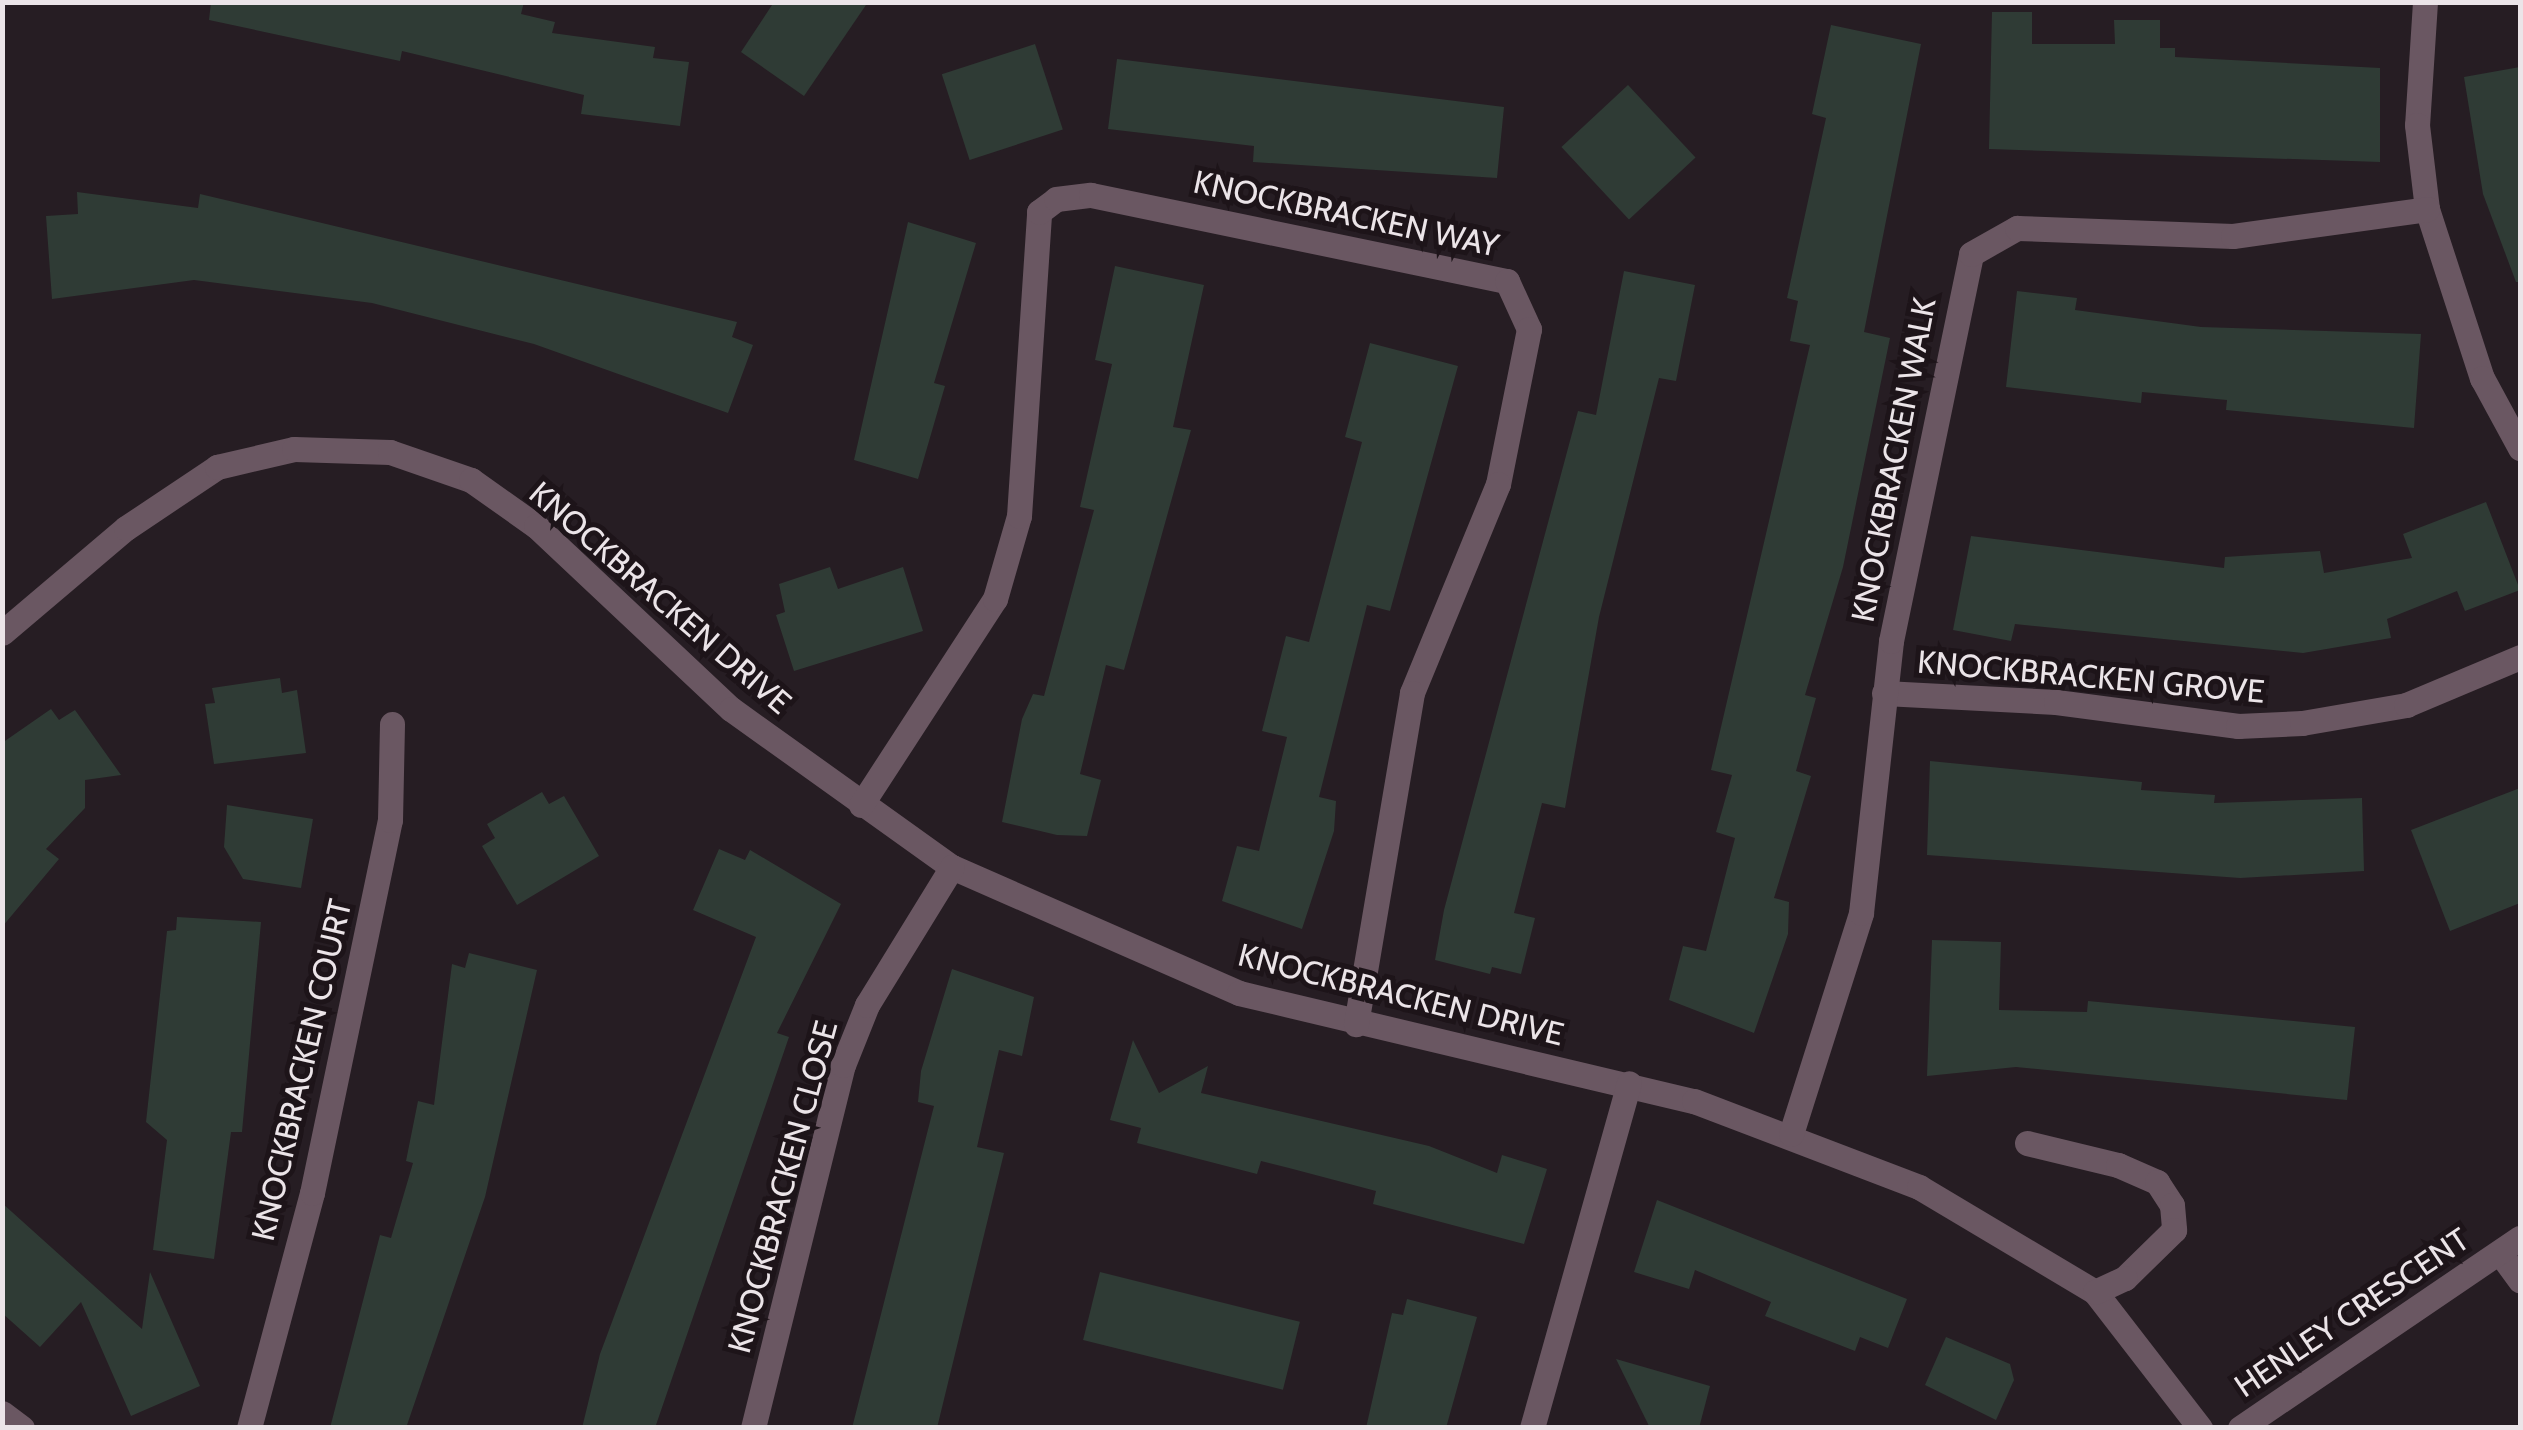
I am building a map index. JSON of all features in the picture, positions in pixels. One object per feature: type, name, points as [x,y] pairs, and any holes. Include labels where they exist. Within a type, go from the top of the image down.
[{"type":"street","points":[[2425,2],[2417,125],[2427,209],[2482,378],[2520,448]]},
{"type":"street","name":"KNOCKBRACKEN WAY","points":[[861,805],[995,599],[1019,516],[1039,212],[1056,198],[1091,195],[1508,281],[1529,329],[1506,445],[1463,580],[1412,693],[1356,1024]]},
{"type":"street","name":"KNOCKBRACKEN WALK","points":[[1791,1134],[1862,913],[1884,693],[1971,254],[1990,236],[2017,228],[2233,236],[2427,209]]},
{"type":"street","name":"KNOCKBRACKEN DRIVE","points":[[2,634],[126,528],[217,468],[294,449],[390,452],[472,480],[536,526],[731,710],[952,867],[1136,953],[1356,1024],[1629,1083],[1791,1134],[1919,1187],[2095,1292],[2200,1428]]},
{"type":"street","name":"KNOCKBRACKEN GROVE","points":[[1884,693],[2286,724],[2406,705],[2520,657]]},
{"type":"street","name":"KNOCKBRACKEN COURT","points":[[249,1428],[312,1193],[390,820],[392,724]]},
{"type":"street","name":"KNOCKBRACKEN CLOSE","points":[[753,1428],[843,1065],[867,1005],[952,867]]},
{"type":"street","points":[[1532,1428],[1629,1083]]},
{"type":"street","points":[[2027,1143],[2118,1164],[2157,1182],[2172,1205],[2174,1230],[2126,1278],[2095,1292]]},
{"type":"street","name":"HENLEY CRESCENT","points":[[2240,1428],[2510,1246],[2520,1281]]},
{"type":"street","points":[[2,1413],[22,1428]]},
{"type":"building","points":[[211,2],[524,2],[521,14],[555,22],[552,33],[655,47],[653,58],[689,62],[680,126],[581,114],[584,95],[402,51],[400,61],[209,20]]},
{"type":"building","points":[[774,2],[868,2],[804,96],[741,52]]},
{"type":"building","points":[[1992,12],[2032,12],[2032,44],[2115,44],[2114,20],[2160,20],[2160,48],[2175,48],[2175,57],[2380,68],[2380,162],[1989,149]]},
{"type":"building","points":[[1831,25],[1921,44],[1864,332],[1890,338],[1843,567],[1805,695],[1816,698],[1796,771],[1811,776],[1774,898],[1789,902],[1788,934],[1754,1033],[1669,1000],[1683,946],[1706,951],[1735,838],[1716,832],[1732,775],[1711,770],[1810,345],[1790,341],[1798,301],[1787,298],[1826,118],[1812,114]]},
{"type":"building","points":[[1035,44],[1063,130],[970,160],[942,74]]},
{"type":"building","points":[[1117,59],[1504,107],[1497,178],[1253,162],[1254,146],[1108,129]]},
{"type":"building","points":[[2520,67],[2520,282],[2516,282],[2483,194],[2464,77]]},
{"type":"building","points":[[1628,85],[1696,157],[1629,219],[1561,147]]},
{"type":"building","points":[[77,192],[198,208],[200,194],[737,322],[732,337],[753,345],[728,413],[534,344],[372,303],[194,280],[52,299],[46,216],[78,214]]},
{"type":"building","points":[[908,222],[976,243],[934,383],[945,386],[918,479],[854,460]]},
{"type":"building","points":[[1115,266],[1204,285],[1173,427],[1191,430],[1124,670],[1106,665],[1080,774],[1101,780],[1087,836],[1057,835],[1002,822],[1022,719],[1033,694],[1044,696],[1094,510],[1080,507],[1112,364],[1095,360]]},
{"type":"building","points":[[1624,271],[1695,285],[1676,381],[1659,378],[1599,617],[1565,808],[1542,803],[1514,913],[1535,918],[1521,974],[1492,967],[1490,974],[1435,960],[1444,910],[1578,411],[1596,415]]},
{"type":"building","points":[[2017,291],[2077,298],[2075,310],[2201,327],[2421,334],[2414,428],[2226,410],[2227,400],[2142,392],[2141,403],[2006,387]]},
{"type":"building","points":[[1370,343],[1458,366],[1390,611],[1367,605],[1319,797],[1336,801],[1334,831],[1302,929],[1222,901],[1237,846],[1259,851],[1287,737],[1262,731],[1286,636],[1309,642],[1362,442],[1345,437]]},
{"type":"building","points":[[2486,502],[2520,590],[2465,611],[2457,591],[2387,619],[2391,638],[2303,653],[2015,624],[2011,641],[1953,630],[1971,536],[2224,568],[2225,557],[2320,551],[2324,573],[2412,558],[2403,534]]},
{"type":"building","points":[[830,567],[838,589],[903,567],[923,631],[794,671],[776,615],[785,612],[779,584]]},
{"type":"building","points":[[280,678],[282,693],[297,690],[306,753],[214,764],[205,704],[215,703],[212,688]]},
{"type":"building","points":[[51,709],[59,720],[75,710],[121,775],[85,780],[85,808],[46,849],[59,859],[2,927],[2,743]]},
{"type":"building","points":[[1930,761],[2142,782],[2141,790],[2215,795],[2214,803],[2362,798],[2364,871],[2240,878],[1927,855]]},
{"type":"building","points":[[2520,788],[2520,903],[2450,931],[2411,830]]},
{"type":"building","points":[[542,792],[549,804],[564,796],[599,856],[517,905],[482,846],[495,838],[487,824]]},
{"type":"building","points":[[227,805],[313,819],[301,888],[243,879],[224,847]]},
{"type":"building","points":[[719,849],[745,860],[750,850],[841,904],[777,1033],[789,1037],[655,1428],[582,1428],[600,1354],[756,937],[693,910]]},
{"type":"building","points":[[177,917],[261,922],[242,1132],[231,1132],[214,1259],[153,1250],[167,1140],[146,1122],[167,931],[176,930]]},
{"type":"building","points":[[1932,940],[2001,942],[1999,1010],[2087,1012],[2088,1001],[2355,1027],[2347,1100],[2016,1067],[1927,1076]]},
{"type":"building","points":[[469,953],[537,970],[485,1197],[406,1428],[330,1428],[380,1235],[391,1238],[413,1163],[406,1161],[418,1101],[434,1105],[452,964],[465,968]]},
{"type":"building","points":[[952,969],[1034,997],[1022,1056],[999,1050],[977,1147],[1004,1153],[937,1428],[852,1428],[934,1106],[918,1102],[921,1071]]},
{"type":"building","points":[[1133,1040],[1159,1093],[1208,1066],[1201,1093],[1429,1146],[1497,1173],[1502,1155],[1547,1169],[1524,1244],[1373,1204],[1376,1191],[1289,1168],[1261,1161],[1257,1174],[1137,1143],[1141,1128],[1110,1120]]},
{"type":"building","points":[[1657,1200],[1907,1299],[1888,1348],[1860,1337],[1855,1351],[1765,1316],[1771,1302],[1695,1270],[1689,1289],[1634,1272]]},
{"type":"building","points":[[2,1203],[142,1329],[150,1272],[200,1386],[131,1416],[81,1302],[40,1347],[2,1313]]},
{"type":"building","points":[[1100,1272],[1300,1322],[1283,1390],[1083,1340]]},
{"type":"building","points":[[1407,1299],[1477,1317],[1446,1428],[1366,1428],[1392,1313],[1403,1315]]},
{"type":"building","points":[[1946,1337],[2010,1364],[2014,1380],[1996,1420],[1925,1385]]},
{"type":"building","points":[[1616,1359],[1710,1386],[1699,1428],[1650,1428]]}]
